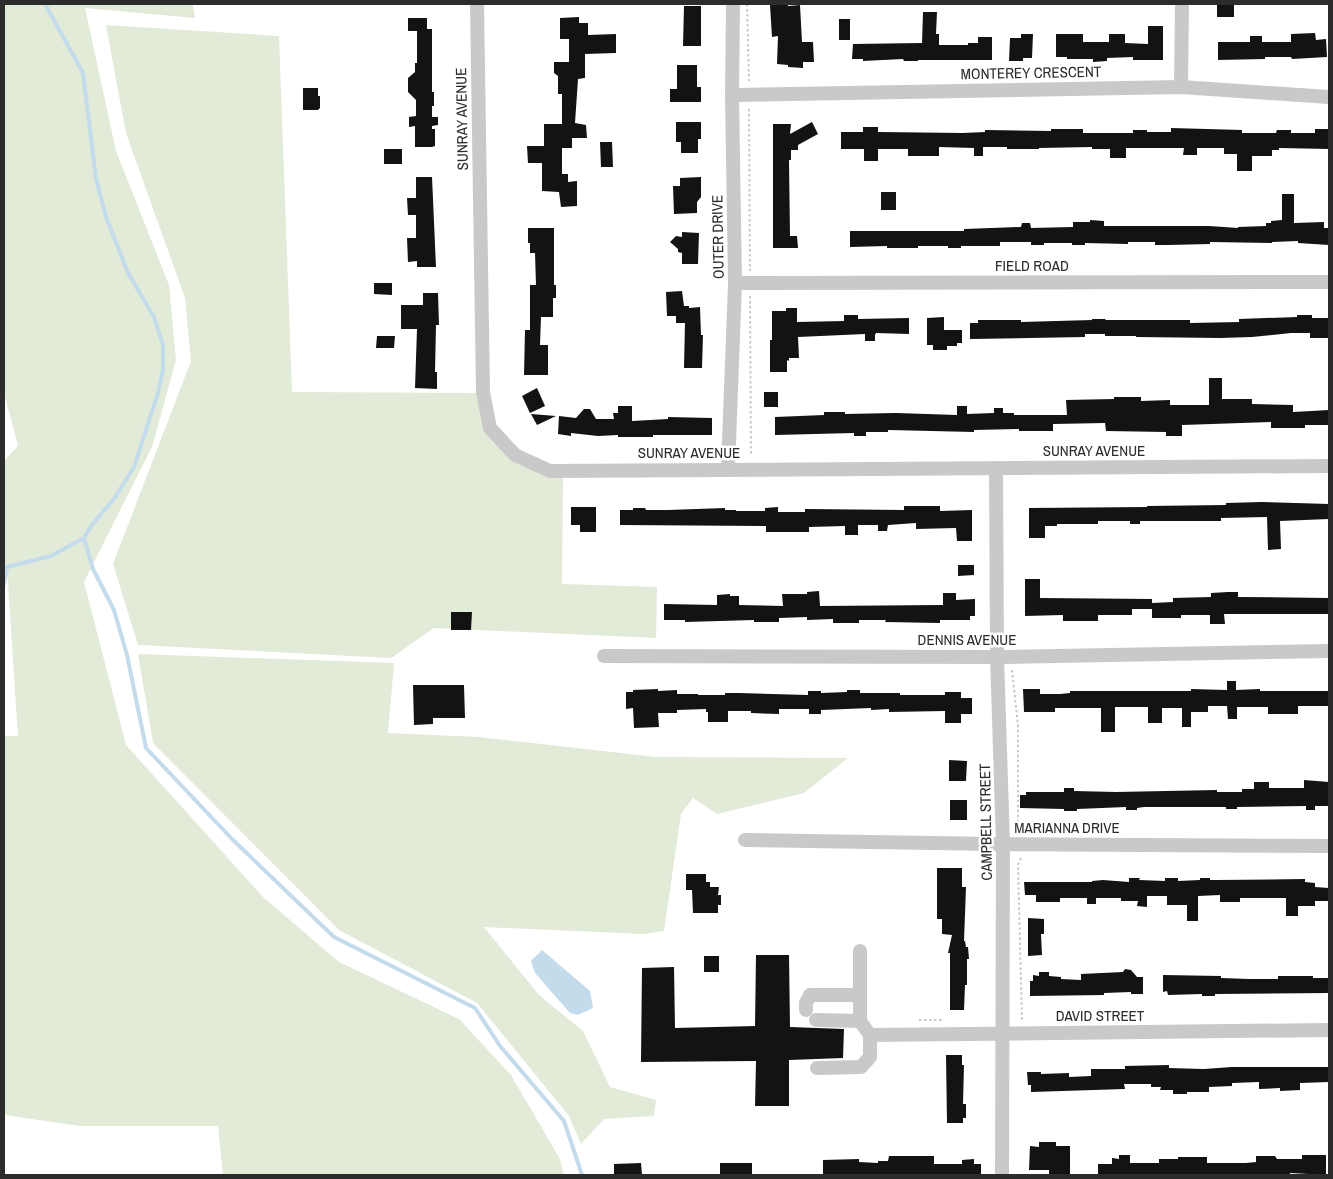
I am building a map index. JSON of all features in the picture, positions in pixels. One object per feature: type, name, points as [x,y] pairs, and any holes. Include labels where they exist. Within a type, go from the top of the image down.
[{"type":"street","name":"SUNRAY AVENUE","points":[[477,4],[482,392],[490,428],[515,455],[550,471],[1329,466]]},
{"type":"street","name":"OUTER DRIVE","points":[[728,469],[735,283],[732,95],[733,4]]},
{"type":"street","points":[[1181,87],[1182,4]]},
{"type":"street","name":"MONTEREY CRESCENT","points":[[732,95],[1181,87],[1329,97]]},
{"type":"street","name":"FIELD ROAD","points":[[735,283],[1329,282]]},
{"type":"street","name":"CAMPBELL STREET","points":[[996,468],[997,656],[1003,844],[1002,1175]]},
{"type":"street","name":"DENNIS AVENUE","points":[[604,656],[997,656],[1329,651]]},
{"type":"street","name":"MARIANNA DRIVE","points":[[745,840],[1329,846]]},
{"type":"street","points":[[817,1068],[861,1067],[870,1057],[870,1034],[860,1021],[860,951]]},
{"type":"street","points":[[859,995],[810,995],[806,1003],[811,1014],[860,1021]]},
{"type":"street","name":"DAVID STREET","points":[[870,1034],[1329,1030]]},
{"type":"path","points":[[747,4],[749,87]]},
{"type":"path","points":[[749,107],[750,274]]},
{"type":"path","points":[[750,294],[752,457]]},
{"type":"path","points":[[1012,667],[1018,726],[1018,831],[1028,831]]},
{"type":"path","points":[[1021,1033],[1018,865],[1022,855]]},
{"type":"green space","points":[[4,4],[193,4],[195,18],[85,8],[116,151],[169,285],[176,360],[152,447],[84,582],[126,745],[263,897],[339,962],[459,1019],[511,1075],[560,1159],[564,1175],[223,1175],[218,1126],[80,1126],[4,1115],[4,736],[18,736],[7,568],[4,567],[4,461],[18,446],[4,393]]},
{"type":"green space","points":[[106,25],[279,36],[292,392],[476,393],[493,433],[535,470],[563,478],[562,584],[657,587],[656,638],[434,628],[391,658],[138,645],[113,564],[191,361],[185,298],[126,133]]},
{"type":"green space","points":[[138,654],[394,663],[388,733],[478,737],[656,757],[848,758],[804,793],[717,814],[693,798],[681,814],[664,931],[643,934],[484,927],[539,995],[583,1031],[610,1087],[656,1100],[654,1116],[604,1119],[581,1144],[569,1116],[477,1003],[339,930],[153,743]]},
{"type":"water","points":[[542,950],[590,991],[593,1008],[578,1015],[570,1013],[535,973],[531,961]]},
{"type":"building","points":[[788,4],[788,6],[800,5],[802,42],[813,42],[814,62],[803,62],[803,68],[777,64],[778,36],[772,37],[770,5]]},
{"type":"building","points":[[1217,4],[1234,4],[1234,17],[1217,17]]},
{"type":"building","points":[[684,6],[701,6],[701,46],[683,46]]},
{"type":"building","points":[[923,12],[937,12],[936,34],[939,34],[939,45],[968,45],[968,43],[978,43],[978,37],[992,37],[992,60],[904,61],[903,59],[863,61],[863,59],[852,59],[853,44],[922,43]]},
{"type":"building","points":[[579,17],[579,23],[588,23],[588,35],[616,34],[616,53],[585,54],[585,78],[578,79],[575,123],[586,125],[587,138],[572,138],[572,148],[562,148],[562,174],[568,174],[568,182],[577,181],[577,206],[561,207],[559,192],[542,191],[542,163],[528,163],[527,146],[544,146],[544,124],[562,124],[562,94],[558,94],[558,76],[554,73],[554,62],[569,62],[569,39],[560,39],[560,18]]},
{"type":"building","points":[[408,18],[427,18],[427,29],[432,29],[432,92],[434,92],[434,106],[432,106],[432,117],[438,117],[438,125],[432,126],[432,129],[435,129],[435,146],[432,147],[415,147],[415,126],[409,127],[409,117],[416,116],[416,100],[408,92],[408,78],[415,72],[415,63],[417,63],[417,31],[408,31]]},
{"type":"building","points":[[839,19],[850,19],[850,40],[839,40]]},
{"type":"building","points":[[1148,26],[1163,26],[1163,60],[1133,60],[1133,57],[1107,58],[1107,61],[1093,62],[1093,59],[1056,57],[1056,34],[1083,34],[1083,42],[1109,42],[1109,34],[1125,34],[1125,43],[1148,44]]},
{"type":"building","points":[[1315,33],[1316,40],[1326,39],[1327,57],[1292,59],[1291,57],[1265,57],[1265,59],[1218,60],[1218,42],[1250,42],[1250,36],[1262,36],[1262,42],[1291,42],[1291,34]]},
{"type":"building","points":[[1021,34],[1033,34],[1032,58],[1023,58],[1023,61],[1009,61],[1010,38],[1021,38]]},
{"type":"building","points":[[677,65],[697,65],[697,87],[701,87],[701,102],[670,102],[670,89],[677,89]]},
{"type":"building","points":[[303,88],[318,88],[320,108],[318,110],[303,110]]},
{"type":"building","points":[[676,122],[701,122],[701,139],[698,139],[698,153],[681,153],[681,142],[676,142]]},
{"type":"building","points":[[812,122],[818,134],[798,145],[798,150],[791,150],[791,160],[789,160],[790,236],[797,236],[798,248],[773,248],[773,124],[791,124],[790,134]]},
{"type":"building","points":[[863,127],[878,127],[878,132],[963,133],[985,132],[985,130],[1051,131],[1051,129],[1083,129],[1083,133],[1133,133],[1133,130],[1171,132],[1171,128],[1242,130],[1242,133],[1276,133],[1277,130],[1291,130],[1291,133],[1315,133],[1315,129],[1329,129],[1329,149],[1279,148],[1279,150],[1272,150],[1272,156],[1252,156],[1252,171],[1237,171],[1237,154],[1224,154],[1224,148],[1197,148],[1197,155],[1183,155],[1184,148],[1126,148],[1126,158],[1110,158],[1110,149],[1092,149],[1092,147],[1007,149],[1007,147],[983,147],[983,156],[974,156],[974,148],[939,147],[939,156],[908,156],[908,149],[878,149],[878,161],[864,161],[864,149],[841,149],[841,132],[863,132]]},
{"type":"building","points":[[600,142],[612,142],[613,167],[601,167]]},
{"type":"building","points":[[384,149],[402,149],[402,164],[384,164]]},
{"type":"building","points":[[416,177],[432,177],[436,267],[417,267],[417,261],[408,262],[407,238],[416,238],[416,215],[408,215],[407,198],[416,198]]},
{"type":"building","points":[[701,177],[701,197],[697,202],[697,213],[674,214],[673,186],[680,186],[680,178]]},
{"type":"building","points":[[881,192],[896,192],[896,210],[881,210]]},
{"type":"building","points":[[1282,194],[1294,194],[1294,223],[1324,222],[1324,228],[1329,228],[1329,245],[1298,243],[1298,241],[1272,243],[1210,242],[1210,244],[1168,245],[1155,245],[1155,242],[1128,242],[1128,244],[1085,243],[1085,245],[1044,243],[1044,245],[1031,245],[1031,242],[1000,242],[1000,246],[961,246],[961,248],[948,248],[948,246],[918,246],[918,248],[887,248],[887,246],[850,247],[850,231],[964,231],[964,229],[1021,227],[1022,223],[1030,223],[1031,228],[1073,227],[1073,222],[1090,222],[1090,220],[1104,221],[1104,226],[1209,226],[1238,228],[1266,226],[1266,223],[1271,223],[1271,221],[1282,220]]},
{"type":"building","points":[[528,228],[554,228],[554,285],[556,285],[556,298],[553,298],[553,317],[541,317],[540,345],[548,345],[548,375],[524,375],[525,330],[530,330],[530,285],[536,285],[535,253],[530,253]]},
{"type":"building","points":[[682,232],[699,233],[698,264],[682,264],[682,253],[678,252],[678,249],[670,242],[676,236],[682,237]]},
{"type":"building","points":[[374,283],[392,283],[392,295],[374,294]]},
{"type":"building","points":[[682,291],[684,306],[689,306],[689,308],[700,307],[701,335],[703,335],[702,368],[684,368],[685,323],[676,323],[676,316],[667,316],[666,292]]},
{"type":"building","points":[[423,293],[438,293],[439,325],[436,325],[435,372],[437,372],[437,389],[415,388],[417,329],[401,329],[401,305],[423,305]]},
{"type":"building","points":[[786,308],[797,308],[797,322],[844,321],[844,315],[858,315],[858,319],[909,318],[909,334],[876,333],[875,341],[865,341],[865,334],[798,337],[799,358],[789,358],[789,361],[787,360],[787,372],[770,372],[772,311],[786,311]]},
{"type":"building","points":[[1297,315],[1312,315],[1312,318],[1329,318],[1329,338],[1310,338],[1310,333],[1291,333],[1220,338],[1085,334],[1085,337],[970,339],[970,323],[978,323],[978,320],[1021,320],[1021,322],[1092,319],[1190,320],[1190,323],[1239,322],[1239,319],[1297,317]]},
{"type":"building","points":[[944,317],[944,330],[962,330],[962,343],[957,343],[957,346],[947,346],[947,350],[933,350],[933,345],[927,345],[927,318]]},
{"type":"building","points":[[377,336],[395,336],[394,348],[376,348]]},
{"type":"building","points":[[1209,378],[1222,378],[1222,399],[1252,399],[1252,404],[1293,405],[1293,412],[1329,410],[1329,425],[1305,425],[1305,428],[1271,428],[1271,422],[1182,425],[1182,436],[1166,436],[1166,432],[1106,431],[1105,423],[1053,424],[1053,431],[1019,431],[1019,429],[974,430],[974,432],[888,430],[888,432],[866,432],[866,436],[854,436],[854,433],[775,435],[775,417],[824,415],[824,412],[845,412],[845,414],[957,415],[957,406],[967,406],[967,414],[994,413],[994,408],[1003,408],[1003,413],[1014,413],[1014,415],[1067,415],[1066,400],[1114,399],[1114,397],[1141,397],[1141,401],[1170,400],[1170,405],[1209,405]]},
{"type":"building","points":[[537,388],[545,406],[530,413],[522,396]]},
{"type":"building","points":[[764,392],[778,392],[778,407],[764,407]]},
{"type":"building","points":[[618,406],[632,406],[632,421],[668,419],[668,417],[712,418],[712,435],[618,437],[618,435],[598,436],[571,433],[571,436],[558,434],[559,416],[576,418],[584,409],[590,409],[596,419],[614,419],[613,413],[618,413]]},
{"type":"building","points":[[531,414],[556,416],[537,425]]},
{"type":"building","points":[[1226,503],[1329,504],[1329,519],[1280,521],[1281,549],[1268,550],[1267,517],[1221,518],[1221,521],[1140,521],[1140,524],[1130,524],[1130,521],[1098,521],[1098,524],[1057,524],[1057,526],[1045,526],[1045,538],[1029,538],[1029,508],[1226,505]]},
{"type":"building","points":[[904,506],[940,506],[940,511],[972,510],[972,541],[957,541],[956,528],[916,529],[916,523],[888,525],[887,531],[878,531],[878,525],[858,525],[858,535],[845,535],[845,526],[809,527],[809,532],[766,532],[766,526],[620,525],[620,510],[633,510],[633,508],[668,510],[725,508],[725,510],[736,511],[765,511],[765,508],[778,507],[778,512],[805,512],[805,509],[904,510]]},
{"type":"building","points":[[571,507],[596,507],[596,532],[580,532],[580,525],[571,525]]},
{"type":"building","points":[[958,565],[974,565],[974,575],[958,576]]},
{"type":"building","points":[[1025,579],[1040,579],[1040,598],[1152,599],[1152,609],[1132,609],[1132,615],[1098,615],[1098,621],[1063,621],[1063,615],[1025,616]]},
{"type":"building","points":[[819,591],[820,606],[943,605],[943,593],[956,593],[956,600],[975,599],[975,616],[970,616],[970,620],[940,620],[940,623],[859,620],[859,623],[833,623],[833,619],[807,620],[807,617],[779,618],[779,622],[754,622],[754,620],[685,622],[685,620],[664,620],[664,604],[717,605],[717,595],[730,594],[730,596],[739,596],[739,605],[783,606],[782,594],[807,594],[807,592]]},
{"type":"building","points":[[1238,592],[1238,597],[1329,598],[1329,614],[1224,614],[1225,624],[1210,624],[1210,615],[1152,618],[1152,603],[1173,602],[1173,598],[1211,597],[1211,593]]},
{"type":"building","points":[[451,612],[472,612],[471,630],[451,630]]},
{"type":"building","points":[[1227,681],[1236,681],[1236,690],[1329,691],[1329,706],[1298,706],[1298,714],[1268,714],[1268,707],[1237,707],[1237,719],[1228,719],[1227,706],[1208,706],[1208,712],[1191,712],[1191,727],[1182,727],[1182,708],[1162,708],[1162,723],[1148,723],[1148,707],[1115,707],[1115,732],[1101,732],[1101,708],[1055,708],[1055,712],[1024,712],[1023,689],[1040,689],[1040,694],[1070,693],[1070,691],[1227,690]]},
{"type":"building","points":[[413,685],[464,685],[465,718],[433,718],[433,724],[414,725]]},
{"type":"building","points":[[658,689],[658,691],[677,690],[677,694],[698,695],[739,693],[808,695],[808,691],[821,691],[821,693],[847,692],[847,690],[860,690],[860,693],[900,693],[900,695],[945,695],[945,692],[961,692],[961,698],[972,698],[972,714],[961,714],[961,723],[945,723],[945,711],[889,712],[889,709],[871,710],[871,708],[821,710],[821,714],[809,714],[809,709],[779,709],[779,714],[728,711],[728,722],[708,722],[708,712],[706,712],[706,709],[677,710],[677,713],[658,713],[659,727],[634,728],[633,708],[626,709],[626,692]]},
{"type":"building","points":[[949,760],[967,761],[966,781],[949,781]]},
{"type":"building","points":[[1304,780],[1329,782],[1329,806],[1315,806],[1315,810],[1306,810],[1306,806],[1237,807],[1237,809],[1226,809],[1226,807],[1144,807],[1137,808],[1137,810],[1126,810],[1126,807],[1077,809],[1077,811],[1020,808],[1020,795],[1026,795],[1026,792],[1064,792],[1064,788],[1074,788],[1074,791],[1116,792],[1217,790],[1217,792],[1242,792],[1242,789],[1254,789],[1254,782],[1269,782],[1269,788],[1304,788]]},
{"type":"building","points":[[950,800],[967,800],[967,820],[950,820]]},
{"type":"building","points":[[937,868],[962,868],[962,887],[966,887],[964,941],[966,947],[968,947],[969,959],[967,959],[967,985],[965,985],[964,1010],[950,1010],[950,953],[948,953],[952,935],[942,934],[942,919],[937,919]]},
{"type":"building","points":[[686,874],[706,874],[706,882],[710,882],[710,887],[719,887],[718,895],[721,895],[721,905],[718,905],[718,913],[693,913],[692,890],[686,890]]},
{"type":"building","points":[[1129,878],[1165,881],[1165,878],[1178,878],[1178,881],[1200,880],[1200,878],[1210,878],[1210,880],[1305,879],[1305,882],[1315,883],[1315,887],[1329,888],[1329,901],[1315,901],[1315,906],[1298,906],[1298,916],[1286,916],[1286,898],[1240,898],[1240,902],[1220,902],[1220,895],[1198,896],[1198,921],[1187,921],[1187,905],[1167,905],[1167,896],[1147,896],[1147,907],[1137,906],[1138,901],[1121,901],[1121,898],[1096,898],[1096,904],[1087,904],[1087,898],[1060,898],[1060,902],[1036,902],[1036,895],[1025,895],[1024,882],[1092,882],[1103,880],[1129,882]]},
{"type":"building","points":[[1028,918],[1044,919],[1044,934],[1041,934],[1042,955],[1028,956]]},
{"type":"building","points":[[756,955],[789,955],[790,1027],[844,1029],[843,1058],[789,1060],[789,1106],[755,1106],[756,1061],[641,1062],[642,968],[674,967],[675,1028],[755,1026]]},
{"type":"building","points":[[704,956],[719,956],[719,972],[704,972]]},
{"type":"building","points":[[1125,969],[1131,970],[1137,977],[1143,977],[1143,994],[1131,994],[1131,992],[1104,993],[1104,995],[1030,996],[1030,981],[1033,981],[1033,975],[1039,976],[1039,972],[1049,972],[1049,976],[1061,977],[1061,979],[1081,980],[1081,974],[1123,972]]},
{"type":"building","points":[[1163,975],[1221,976],[1221,978],[1249,979],[1278,979],[1278,976],[1313,976],[1313,978],[1329,978],[1329,993],[1215,994],[1215,996],[1202,996],[1202,994],[1168,995],[1167,991],[1163,992]]},
{"type":"building","points":[[946,1055],[962,1055],[962,1065],[964,1065],[963,1104],[966,1104],[966,1118],[963,1118],[963,1123],[947,1123]]},
{"type":"building","points":[[1169,1065],[1169,1068],[1204,1069],[1232,1067],[1329,1067],[1329,1082],[1300,1083],[1300,1090],[1280,1091],[1280,1088],[1259,1089],[1259,1082],[1232,1083],[1232,1086],[1209,1087],[1209,1092],[1187,1092],[1187,1094],[1173,1094],[1173,1090],[1160,1090],[1161,1087],[1151,1087],[1151,1084],[1124,1084],[1125,1089],[1031,1092],[1031,1085],[1028,1085],[1027,1072],[1041,1072],[1041,1074],[1069,1073],[1069,1077],[1091,1076],[1091,1069],[1125,1069],[1125,1066]]},
{"type":"building","points":[[1039,1142],[1056,1142],[1056,1146],[1070,1146],[1070,1175],[1049,1175],[1049,1170],[1029,1170],[1030,1146],[1039,1147]]},
{"type":"building","points":[[1119,1155],[1130,1155],[1130,1163],[1159,1163],[1159,1159],[1178,1159],[1178,1157],[1207,1157],[1207,1163],[1246,1163],[1256,1162],[1256,1156],[1275,1156],[1277,1159],[1302,1159],[1302,1155],[1326,1155],[1326,1175],[1290,1173],[1290,1175],[1098,1175],[1098,1164],[1112,1164],[1112,1158],[1119,1159]]},
{"type":"building","points":[[889,1156],[934,1156],[934,1164],[962,1164],[962,1160],[974,1159],[974,1164],[981,1164],[981,1175],[823,1175],[823,1160],[859,1159],[859,1162],[878,1163],[878,1161],[888,1161]]},
{"type":"building","points":[[641,1163],[642,1175],[614,1175],[614,1164]]},
{"type":"building","points":[[720,1163],[752,1163],[752,1175],[720,1175]]},
{"type":"waterway","points":[[45,4],[83,73],[96,179],[106,217],[128,273],[154,317],[163,345],[163,369],[158,393],[134,467],[114,499],[91,526],[84,538]]},
{"type":"waterway","points":[[4,584],[7,567],[51,556],[84,538],[93,569],[114,610],[127,655],[146,748],[233,840],[334,937],[475,1008],[500,1046],[564,1121],[582,1175]]}]
